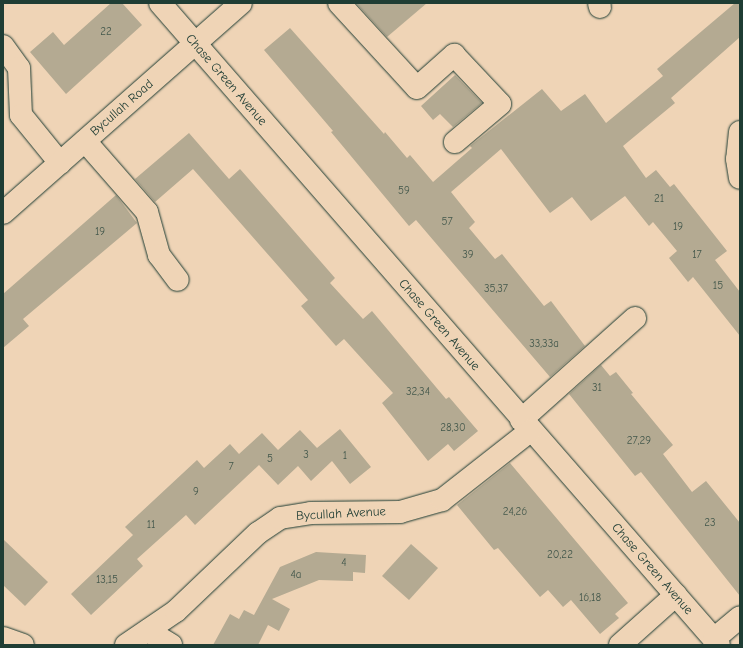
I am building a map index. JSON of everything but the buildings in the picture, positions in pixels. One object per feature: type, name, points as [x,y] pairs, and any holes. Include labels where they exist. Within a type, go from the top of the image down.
[{"type":"street","name":"Chase Green Avenue","points":[[160,3],[526,425],[717,642]]},
{"type":"street","name":"Bycullah Road","points":[[3,213],[241,3]]},
{"type":"street","points":[[339,3],[417,88],[454,55],[500,104],[455,142]]},
{"type":"street","points":[[3,46],[18,68],[21,115],[60,163]]},
{"type":"street","points":[[739,139],[740,178]]},
{"type":"street","points":[[85,141],[147,212],[159,255],[178,280]]},
{"type":"street","name":"Bycullah Avenue","points":[[126,645],[176,611],[258,533],[280,518],[311,513],[400,512],[442,500],[526,425],[636,318]]},
{"type":"street","points":[[620,645],[676,595]]},
{"type":"street","points":[[717,642],[740,617]]},
{"type":"street","points":[[148,631],[171,645]]},
{"type":"street","points":[[3,638],[23,645]]}]
